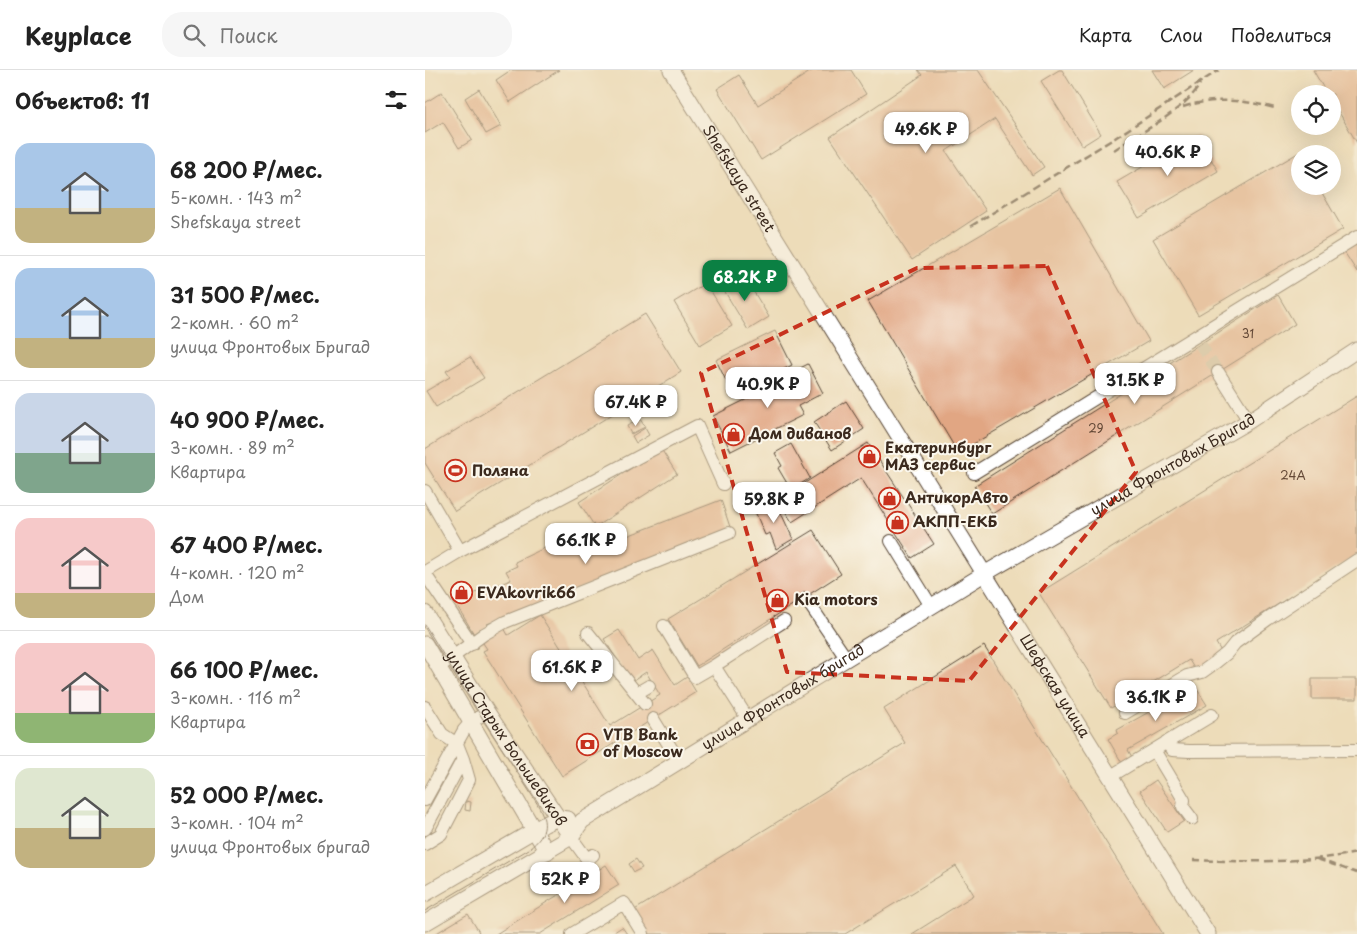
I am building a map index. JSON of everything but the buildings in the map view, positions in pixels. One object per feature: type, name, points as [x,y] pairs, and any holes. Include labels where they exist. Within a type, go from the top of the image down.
[{"type":"main road","name":"Шефская улица","points":[[671,70],[1111,776],[1207,934]]},
{"type":"main road","name":"улица Фронтовых Бригад","points":[[984,574],[1249,421],[1357,350]]},
{"type":"main road","name":"улица Фронтовых бригад","points":[[425,923],[547,852],[571,837],[582,821],[984,574]]},
{"type":"main road","name":"улица Старых Большевиков","points":[[425,613],[487,712],[571,837]]},
{"type":"main road","name":"улица Старых Большевиков","points":[[425,644],[547,852]]},
{"type":"main road","points":[[425,894],[558,818],[582,821]]},
{"type":"lane","points":[[974,474],[1198,340],[1357,237]]},
{"type":"lane","points":[[1218,372],[1249,421]]},
{"type":"lane","points":[[472,644],[425,573],[460,551],[697,426],[723,484]]},
{"type":"lane","points":[[425,491],[460,551]]},
{"type":"lane","points":[[439,666],[484,634],[505,622],[729,533]]},
{"type":"lane","points":[[891,541],[931,606]]},
{"type":"lane","points":[[1125,713],[1187,676],[1202,672],[1269,619],[1357,560]]},
{"type":"lane","points":[[806,599],[846,658]]},
{"type":"lane","points":[[664,626],[695,677],[784,621]]},
{"type":"lane","points":[[588,633],[645,704]]},
{"type":"lane","points":[[714,666],[748,719]]},
{"type":"lane","points":[[637,693],[649,686]]},
{"type":"lane","points":[[425,707],[442,734],[457,744],[469,780],[441,834],[425,844]]},
{"type":"lane","points":[[425,800],[429,787],[471,722],[487,712]]},
{"type":"lane","points":[[1111,776],[1212,715]]},
{"type":"lane","points":[[653,719],[679,761]]},
{"type":"lane","points":[[1166,742],[1171,750],[1189,751],[1357,750]]},
{"type":"lane","points":[[1155,750],[1184,800],[1183,807],[1192,819]]},
{"type":"lane","points":[[426,825],[463,759]]},
{"type":"lane","points":[[571,837],[587,860],[593,855]]},
{"type":"lane","points":[[572,934],[624,903],[643,934]]},
{"type":"highlighted area","points":[[1047,266],[1136,472],[969,681],[787,672],[701,373],[917,268]]},
{"type":"tunnel","points":[[1200,344],[1218,372]]},
{"type":"tram line","points":[[425,625],[535,800],[544,821],[543,832],[540,838],[529,849],[425,911]]},
{"type":"railway","points":[[971,226],[1115,138],[1219,70]]},
{"type":"railway","points":[[1114,150],[1173,112],[1194,93],[1200,84]]},
{"type":"railway","points":[[1183,107],[1206,102],[1229,101],[1275,108]]},
{"type":"railway","points":[[1193,860],[1296,860],[1357,853]]},
{"type":"railway","points":[[1317,859],[1357,873]]},
{"type":"place","name":"Дом диванов","points":[[733,434]]},
{"type":"place","name":"Екатеринбург МАЗ сервис","points":[[869,457]]},
{"type":"place","name":"Поляна","points":[[456,471]]},
{"type":"place","name":"АнтикорАвто","points":[[889,498]]},
{"type":"place","name":"АКПП-ЕКБ","points":[[897,522]]},
{"type":"place","name":"EVAkovrik66","points":[[461,593]]},
{"type":"place","name":"Kia motors","points":[[778,600]]},
{"type":"place","name":"VTB Bank of Moscow","points":[[587,744]]}]
